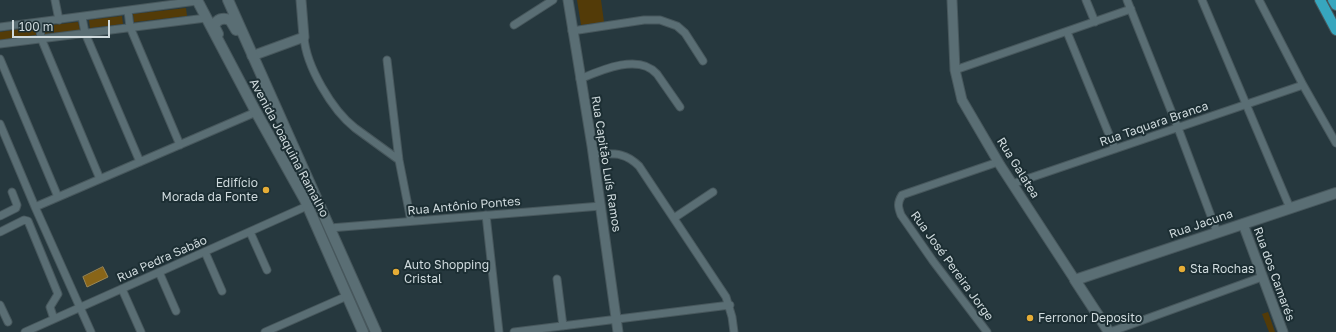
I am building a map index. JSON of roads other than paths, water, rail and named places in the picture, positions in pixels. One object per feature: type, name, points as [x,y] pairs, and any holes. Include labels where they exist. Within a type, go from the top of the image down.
[{"type":"main road","name":"Avenida Joaquina Ramalho","points":[[197,0],[308,206],[363,332]]},
{"type":"main road","name":"Avenida Joaquina Ramalho","points":[[228,0],[376,332]]},
{"type":"main road","points":[[1320,0],[1336,30]]},
{"type":"main road","points":[[1333,0],[1336,5]]},
{"type":"main road","points":[[219,42],[220,37],[214,26],[219,20],[226,19],[232,24],[243,43],[250,51]]},
{"type":"main road","name":"Rua Jacuna","points":[[1075,280],[1290,208],[1335,196]]},
{"type":"main road","name":"Rua Galatea","points":[[1075,280],[1110,332]]},
{"type":"street","points":[[55,0],[59,20]]},
{"type":"street","points":[[0,27],[128,11],[197,0]]},
{"type":"street","points":[[301,0],[306,51],[312,67],[338,110],[348,123],[399,160]]},
{"type":"street","points":[[514,25],[552,0]]},
{"type":"street","name":"Rua Capitão Luís Ramos","points":[[568,0],[601,206],[618,332]]},
{"type":"street","name":"Rua Galatea","points":[[952,0],[955,70],[962,100],[998,162],[1075,280]]},
{"type":"street","points":[[1086,0],[1095,22]]},
{"type":"street","points":[[1127,0],[1178,128],[1217,232]]},
{"type":"street","points":[[1202,0],[1290,208]]},
{"type":"street","points":[[1259,0],[1303,85],[1336,143]]},
{"type":"street","points":[[955,70],[1131,9]]},
{"type":"street","points":[[128,11],[130,27],[180,145]]},
{"type":"street","points":[[82,17],[85,33],[140,162]]},
{"type":"street","points":[[0,44],[206,18]]},
{"type":"street","points":[[572,31],[644,20],[660,20],[677,26],[685,33],[703,61]]},
{"type":"street","points":[[39,22],[41,38],[100,179]]},
{"type":"street","points":[[1067,32],[1115,149]]},
{"type":"street","points":[[250,51],[304,37]]},
{"type":"street","points":[[0,59],[58,197]]},
{"type":"street","points":[[387,60],[399,160],[411,221]]},
{"type":"street","points":[[580,79],[608,68],[637,64],[646,65],[658,74],[680,107]]},
{"type":"street","name":"Rua Taquara Branca","points":[[1012,184],[1303,85]]},
{"type":"street","points":[[35,207],[256,112]]},
{"type":"street","points":[[1,126],[35,207],[91,332]]},
{"type":"street","points":[[593,154],[625,155],[639,166],[726,297],[730,305],[734,332]]},
{"type":"street","name":"Rua José Pereira Jorge","points":[[987,332],[933,262],[901,216],[898,201],[902,196],[998,162]]},
{"type":"street","points":[[0,216],[16,208],[17,204],[12,192]]},
{"type":"street","points":[[674,218],[713,192]]},
{"type":"street","name":"Rua Pedra Sabão","points":[[25,332],[35,330],[57,318],[122,288],[308,206]]},
{"type":"street","name":"Rua Antônio Pontes","points":[[330,228],[601,206]]},
{"type":"street","points":[[486,215],[499,332]]},
{"type":"street","points":[[0,232],[24,220],[28,220],[58,294],[53,301],[57,318]]},
{"type":"street","name":"Rua dos Camarés","points":[[1243,224],[1283,332]]},
{"type":"street","points":[[250,232],[267,270]]},
{"type":"street","points":[[205,252],[222,291]]},
{"type":"street","points":[[159,272],[176,311]]},
{"type":"street","points":[[1110,332],[1262,277]]},
{"type":"street","points":[[557,279],[563,326]]},
{"type":"street","points":[[122,288],[141,332]]},
{"type":"street","points":[[265,332],[273,330],[347,296]]},
{"type":"street","points":[[0,305],[8,322]]},
{"type":"street","points":[[514,332],[730,305]]},
{"type":"place","name":"Edifício Morada da Fonte","points":[[266,190]]},
{"type":"place","name":"Sta Rochas","points":[[1182,269]]},
{"type":"place","name":"Auto Shopping Cristal","points":[[396,272]]},
{"type":"place","name":"Ferronor Deposito","points":[[1030,318]]}]
